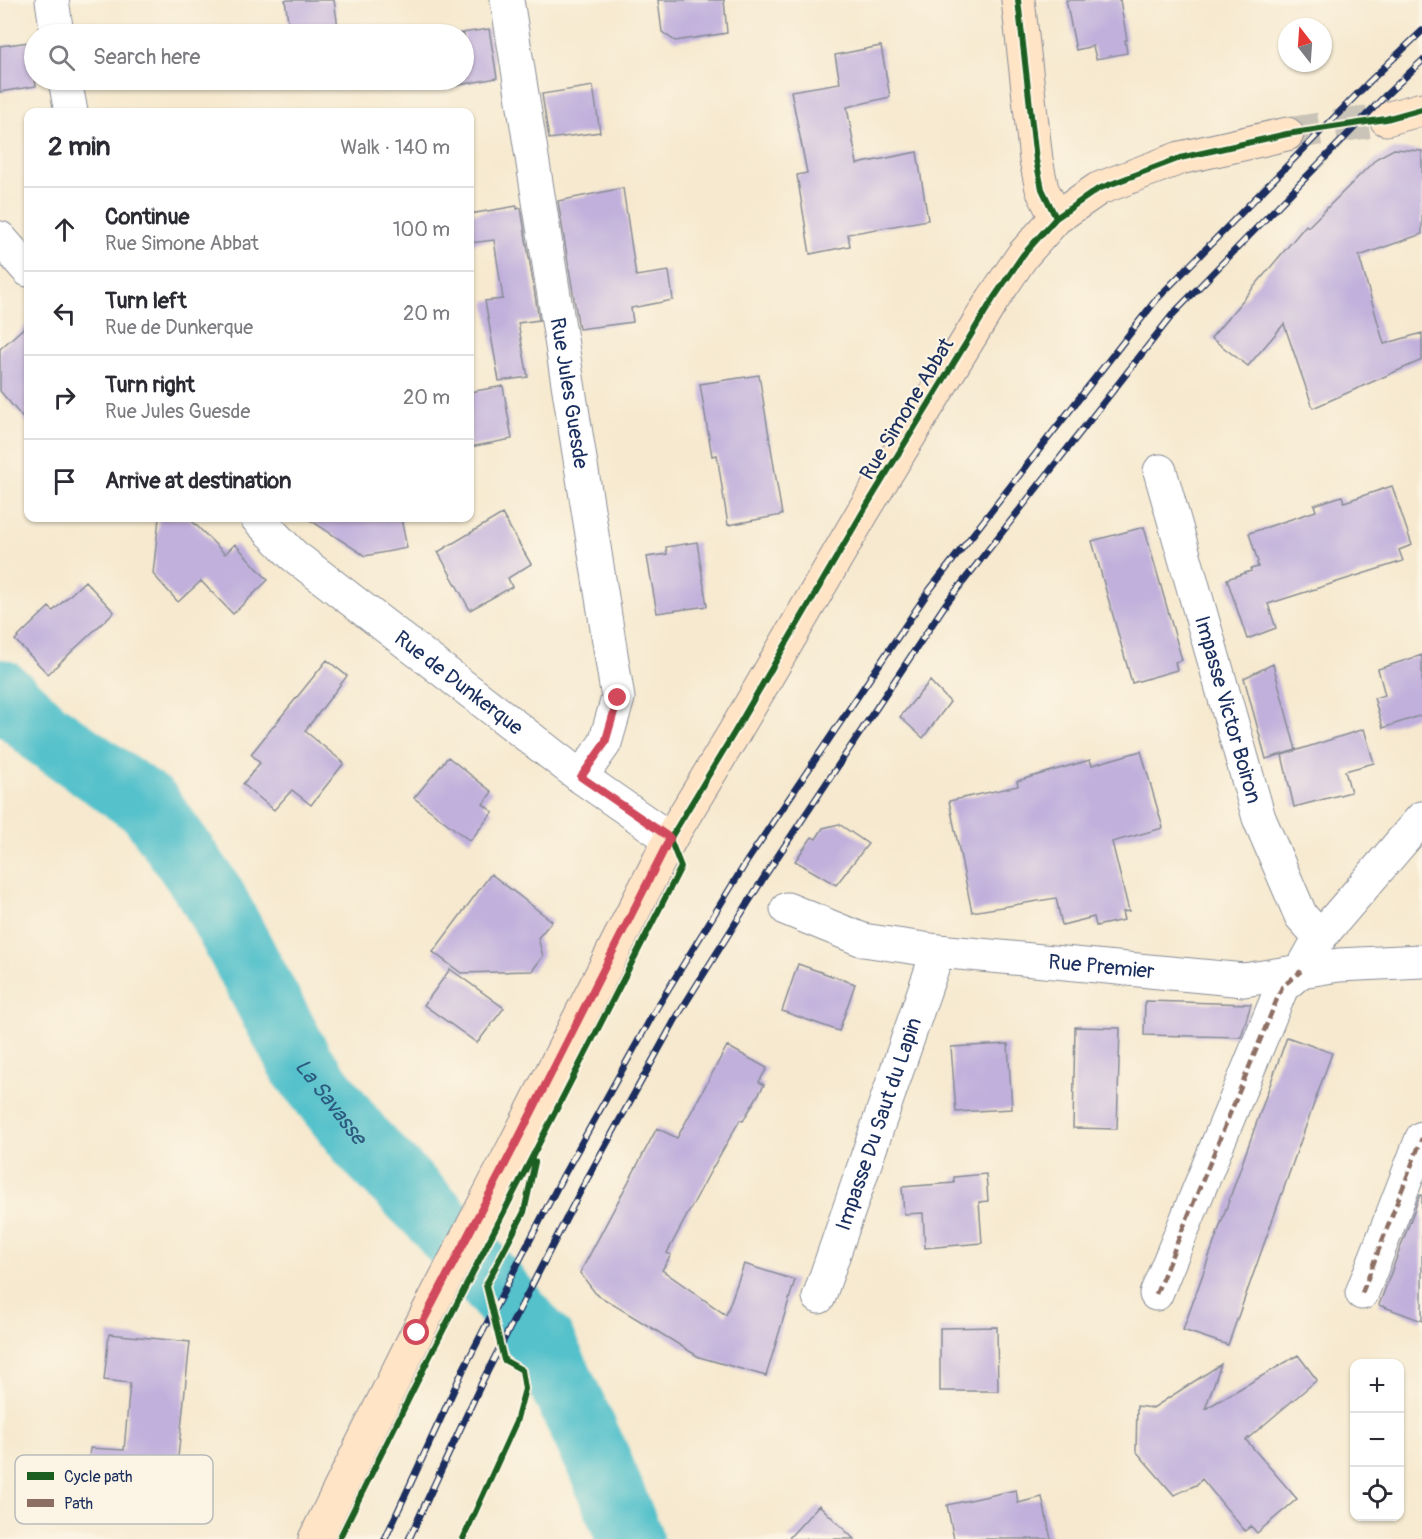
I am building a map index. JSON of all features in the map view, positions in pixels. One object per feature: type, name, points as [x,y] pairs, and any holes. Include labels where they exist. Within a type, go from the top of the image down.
[{"type":"main road","points":[[1018,0],[1036,160],[1042,189],[1056,218]]},
{"type":"main road","points":[[1386,119],[1422,109]]},
{"type":"main road","name":"Rue Simone Abbat","points":[[315,1539],[417,1333],[670,838],[864,510],[993,299],[1023,255],[1056,218],[1098,189],[1180,158],[1287,134]]},
{"type":"street","points":[[52,0],[56,24]]},
{"type":"street","name":"Rue Jules Guesde","points":[[507,0],[618,698],[605,743],[581,777]]},
{"type":"street","points":[[67,90],[70,108]]},
{"type":"street","points":[[0,238],[24,265]]},
{"type":"street","name":"Impasse Victor Boiron","points":[[1160,471],[1259,818],[1301,916],[1320,937]]},
{"type":"street","name":"Rue de Dunkerque","points":[[261,522],[293,555],[581,777],[670,838]]},
{"type":"street","points":[[1156,1294],[1282,987],[1301,971],[1320,937],[1422,818]]},
{"type":"street","name":"Rue Premier","points":[[787,909],[863,940],[938,951],[1244,981],[1339,965],[1422,961]]},
{"type":"street","name":"Impasse Du Saut du Lapin","points":[[819,1297],[938,951]]},
{"type":"street","points":[[1362,1293],[1422,1138]]},
{"type":"building","points":[[285,0],[334,0],[338,24],[289,24]]},
{"type":"building","points":[[658,0],[724,0],[727,33],[675,41],[662,32]]},
{"type":"building","points":[[1066,0],[1120,0],[1127,53],[1096,59],[1093,46],[1076,50]]},
{"type":"building","points":[[489,29],[497,78],[474,82],[474,31]]},
{"type":"building","points":[[24,43],[24,88],[0,92],[0,46]]},
{"type":"building","points":[[881,46],[890,97],[847,107],[857,164],[917,152],[928,220],[848,234],[850,246],[810,254],[797,175],[807,173],[791,91],[840,83],[835,55]]},
{"type":"building","points":[[593,86],[600,132],[549,139],[542,94]]},
{"type":"building","points":[[1394,149],[1422,151],[1422,234],[1359,256],[1384,344],[1422,333],[1422,360],[1313,408],[1284,324],[1248,366],[1211,338],[1306,225],[1308,227],[1377,158]]},
{"type":"building","points":[[623,188],[636,276],[669,271],[673,300],[631,308],[633,322],[579,329],[558,201]]},
{"type":"building","points":[[517,206],[517,209],[521,208],[539,320],[518,323],[528,377],[499,381],[485,301],[503,299],[494,240],[474,242],[474,213]]},
{"type":"building","points":[[24,328],[24,419],[0,391],[0,349]]},
{"type":"building","points":[[759,375],[782,515],[728,525],[717,455],[712,456],[700,384]]},
{"type":"building","points":[[503,386],[512,439],[474,446],[474,391]]},
{"type":"building","points":[[1392,486],[1412,545],[1399,550],[1403,561],[1268,604],[1276,628],[1247,639],[1227,579],[1258,567],[1249,533],[1316,511],[1314,505],[1342,496],[1344,502]]},
{"type":"building","points":[[502,514],[531,564],[508,578],[512,587],[470,610],[438,552]]},
{"type":"building","points":[[159,522],[193,522],[225,554],[235,544],[268,580],[233,614],[201,581],[178,602],[153,574]]},
{"type":"building","points":[[313,522],[402,522],[407,548],[365,556]]},
{"type":"building","points":[[1144,527],[1182,660],[1175,662],[1177,670],[1132,683],[1092,541]]},
{"type":"building","points":[[697,542],[707,606],[657,613],[647,557],[667,554],[666,547]]},
{"type":"building","points":[[85,581],[114,612],[48,674],[15,640],[49,607],[53,611]]},
{"type":"building","points":[[1422,655],[1422,715],[1383,728],[1374,698],[1385,695],[1378,669]]},
{"type":"building","points":[[327,660],[347,676],[305,731],[344,763],[311,805],[292,790],[274,810],[243,784],[260,763],[251,754]]},
{"type":"building","points":[[1273,664],[1296,750],[1266,759],[1244,678]]},
{"type":"building","points":[[930,681],[950,702],[923,738],[900,717]]},
{"type":"building","points":[[1364,729],[1374,763],[1345,771],[1351,792],[1294,807],[1282,755]]},
{"type":"building","points":[[1141,751],[1163,828],[1112,842],[1129,911],[1122,912],[1124,920],[1096,926],[1094,917],[1062,925],[1056,898],[972,912],[949,801],[1018,786],[1017,781],[1090,760],[1092,765]]},
{"type":"building","points":[[448,757],[492,792],[483,804],[493,812],[470,841],[414,798]]},
{"type":"building","points":[[839,824],[868,844],[836,885],[795,861],[812,837],[816,839],[823,828]]},
{"type":"building","points":[[491,874],[552,921],[538,938],[543,956],[532,971],[461,973],[433,952]]},
{"type":"building","points":[[798,964],[855,984],[839,1031],[782,1011]]},
{"type":"building","points":[[450,969],[504,1008],[477,1043],[424,1005]]},
{"type":"building","points":[[1145,1001],[1251,1004],[1241,1037],[1144,1035]]},
{"type":"building","points":[[1075,1027],[1120,1028],[1117,1129],[1073,1128]]},
{"type":"building","points":[[1287,1037],[1332,1053],[1228,1345],[1183,1330]]},
{"type":"building","points":[[1008,1044],[1012,1109],[956,1112],[951,1047]]},
{"type":"building","points":[[727,1046],[767,1068],[759,1082],[764,1085],[743,1121],[740,1120],[708,1176],[667,1253],[671,1255],[662,1270],[726,1315],[744,1264],[795,1280],[766,1376],[699,1357],[596,1294],[580,1273],[657,1128],[677,1138]]},
{"type":"building","points":[[986,1174],[988,1201],[979,1202],[982,1243],[925,1248],[923,1213],[904,1214],[902,1187],[954,1183],[954,1177]]},
{"type":"building","points":[[1420,1195],[1422,1195],[1422,1321],[1379,1305]]},
{"type":"building","points":[[997,1327],[998,1391],[940,1391],[940,1328]]},
{"type":"building","points":[[109,1334],[190,1342],[178,1455],[89,1455],[90,1448],[124,1450],[130,1383],[104,1380]]},
{"type":"building","points":[[1298,1355],[1317,1380],[1246,1440],[1297,1499],[1257,1533],[1251,1526],[1245,1531],[1202,1479],[1196,1485],[1174,1495],[1136,1451],[1137,1406],[1153,1408],[1221,1364],[1205,1409]]},
{"type":"building","points":[[1016,1490],[1018,1503],[1042,1497],[1051,1539],[954,1539],[947,1505]]},
{"type":"building","points":[[819,1505],[854,1539],[788,1539]]},
{"type":"waterway","name":"La Savasse","points":[[0,692],[46,734],[150,807],[211,894],[301,1064],[364,1145],[434,1216],[543,1344],[598,1460],[630,1539]]},
{"type":"tunnel","points":[[1287,134],[1386,119]]},
{"type":"railway","points":[[385,1539],[464,1368],[562,1178],[656,1009],[747,861],[928,592],[1156,300],[1370,81],[1422,31]]},
{"type":"railway","points":[[409,1539],[483,1380],[581,1190],[675,1020],[766,874],[945,605],[1173,314],[1385,96],[1422,61]]},
{"type":"marked path","points":[[1156,1294],[1282,987],[1301,971]]},
{"type":"marked path","points":[[1362,1293],[1422,1138]]},
{"type":"cycle path","points":[[1018,0],[1036,160],[1042,189],[1056,218]]},
{"type":"cycle path","points":[[339,1539],[434,1348],[681,867],[670,839],[864,510],[993,299],[1023,255],[1056,218],[1098,189],[1180,158],[1287,134],[1386,119],[1422,109]]},
{"type":"cycle path","points":[[463,1539],[516,1422],[525,1389],[522,1370],[504,1360],[486,1285],[524,1212],[535,1162]]},
{"type":"route","points":[[417,1333],[670,838],[581,777],[605,743],[618,698]]}]
